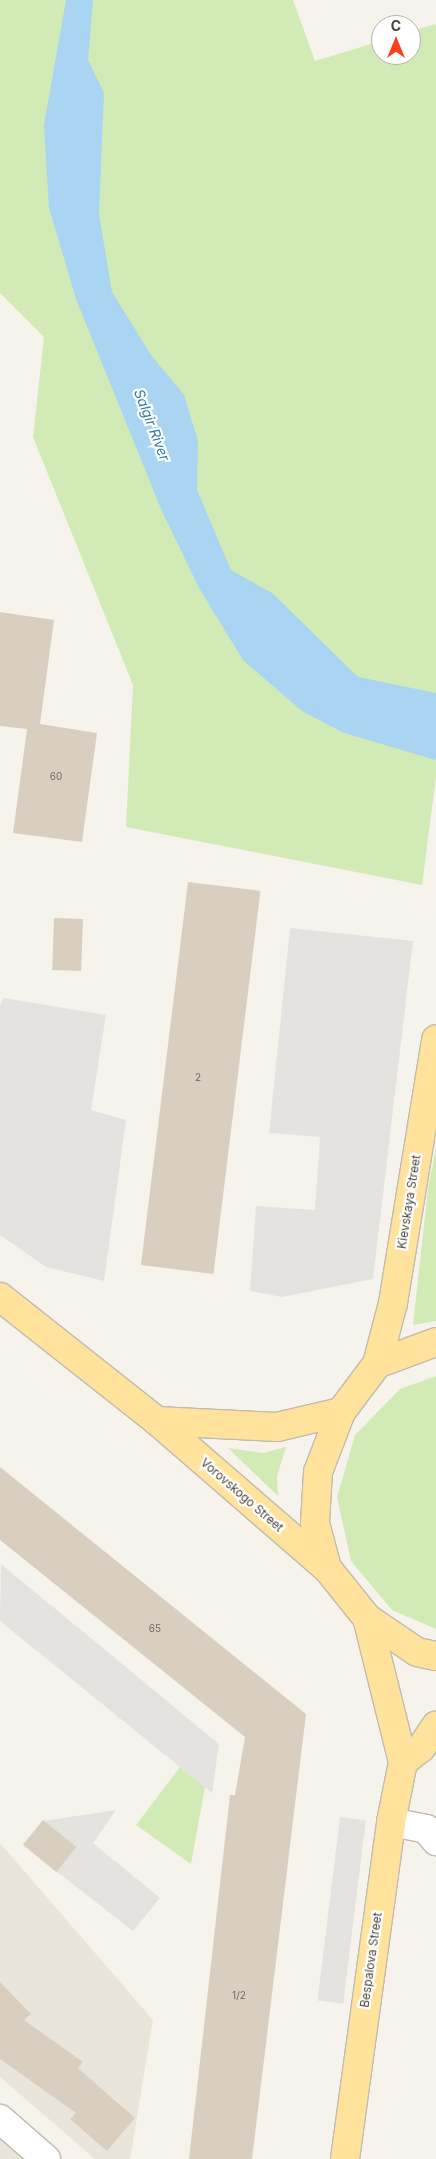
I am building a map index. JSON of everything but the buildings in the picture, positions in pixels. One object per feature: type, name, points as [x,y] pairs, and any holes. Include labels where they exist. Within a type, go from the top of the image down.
[{"type":"main road","name":"Kievskaya Street","points":[[377,1364],[393,1303],[436,1039]]},
{"type":"main road","name":"Vorovskogo Street","points":[[0,1297],[157,1421],[327,1568]]},
{"type":"main road","points":[[436,1342],[377,1364],[341,1412],[318,1472],[315,1523],[327,1568],[367,1618],[417,1652],[436,1656]]},
{"type":"main road","points":[[157,1421],[277,1427],[341,1412]]},
{"type":"main road","name":"Bespalova Street","points":[[345,2159],[390,1822],[403,1762],[367,1618]]},
{"type":"main road","points":[[403,1762],[422,1748],[436,1726]]},
{"type":"street","points":[[390,1822],[426,1829],[436,1841]]},
{"type":"street","points":[[0,2119],[46,2159]]},
{"type":"shaded area","points":[[290,928],[413,941],[373,1279],[282,1297],[250,1291],[256,1206],[315,1210],[320,1137],[269,1133]]},
{"type":"shaded area","points":[[4,998],[106,1015],[91,1110],[126,1120],[104,1281],[46,1267],[0,1235],[0,1005]]},
{"type":"shaded area","points":[[1,1564],[219,1744],[212,1793],[0,1621]]},
{"type":"shaded area","points":[[116,1810],[93,1843],[160,1898],[133,1931],[56,1871],[76,1847],[43,1821]]},
{"type":"shaded area","points":[[340,1817],[366,1820],[343,2004],[317,2001]]},
{"type":"shaded area","points":[[0,1843],[153,2020],[130,2159],[95,2159],[0,2077]]},
{"type":"shaded area","points":[[0,2129],[34,2159],[0,2159]]},
{"type":"green space","points":[[0,0],[293,0],[315,61],[371,44],[371,65],[421,65],[421,28],[436,24],[436,777],[422,885],[126,827],[133,685],[33,437],[44,337],[0,293]]},
{"type":"green space","points":[[436,1148],[436,1321],[413,1325],[428,1189]]},
{"type":"green space","points":[[436,1376],[436,1629],[392,1610],[351,1561],[337,1497],[355,1435],[400,1389]]},
{"type":"green space","points":[[286,1447],[277,1476],[278,1496],[228,1448],[263,1453]]},
{"type":"green space","points":[[180,1767],[205,1787],[191,1864],[136,1825]]},
{"type":"water","name":"Salgir River","points":[[66,0],[93,0],[88,60],[104,93],[99,214],[112,292],[151,355],[184,395],[198,441],[197,490],[231,570],[272,593],[358,677],[436,693],[436,760],[344,733],[302,711],[243,660],[199,588],[161,509],[76,299],[49,208],[44,125]]}]
